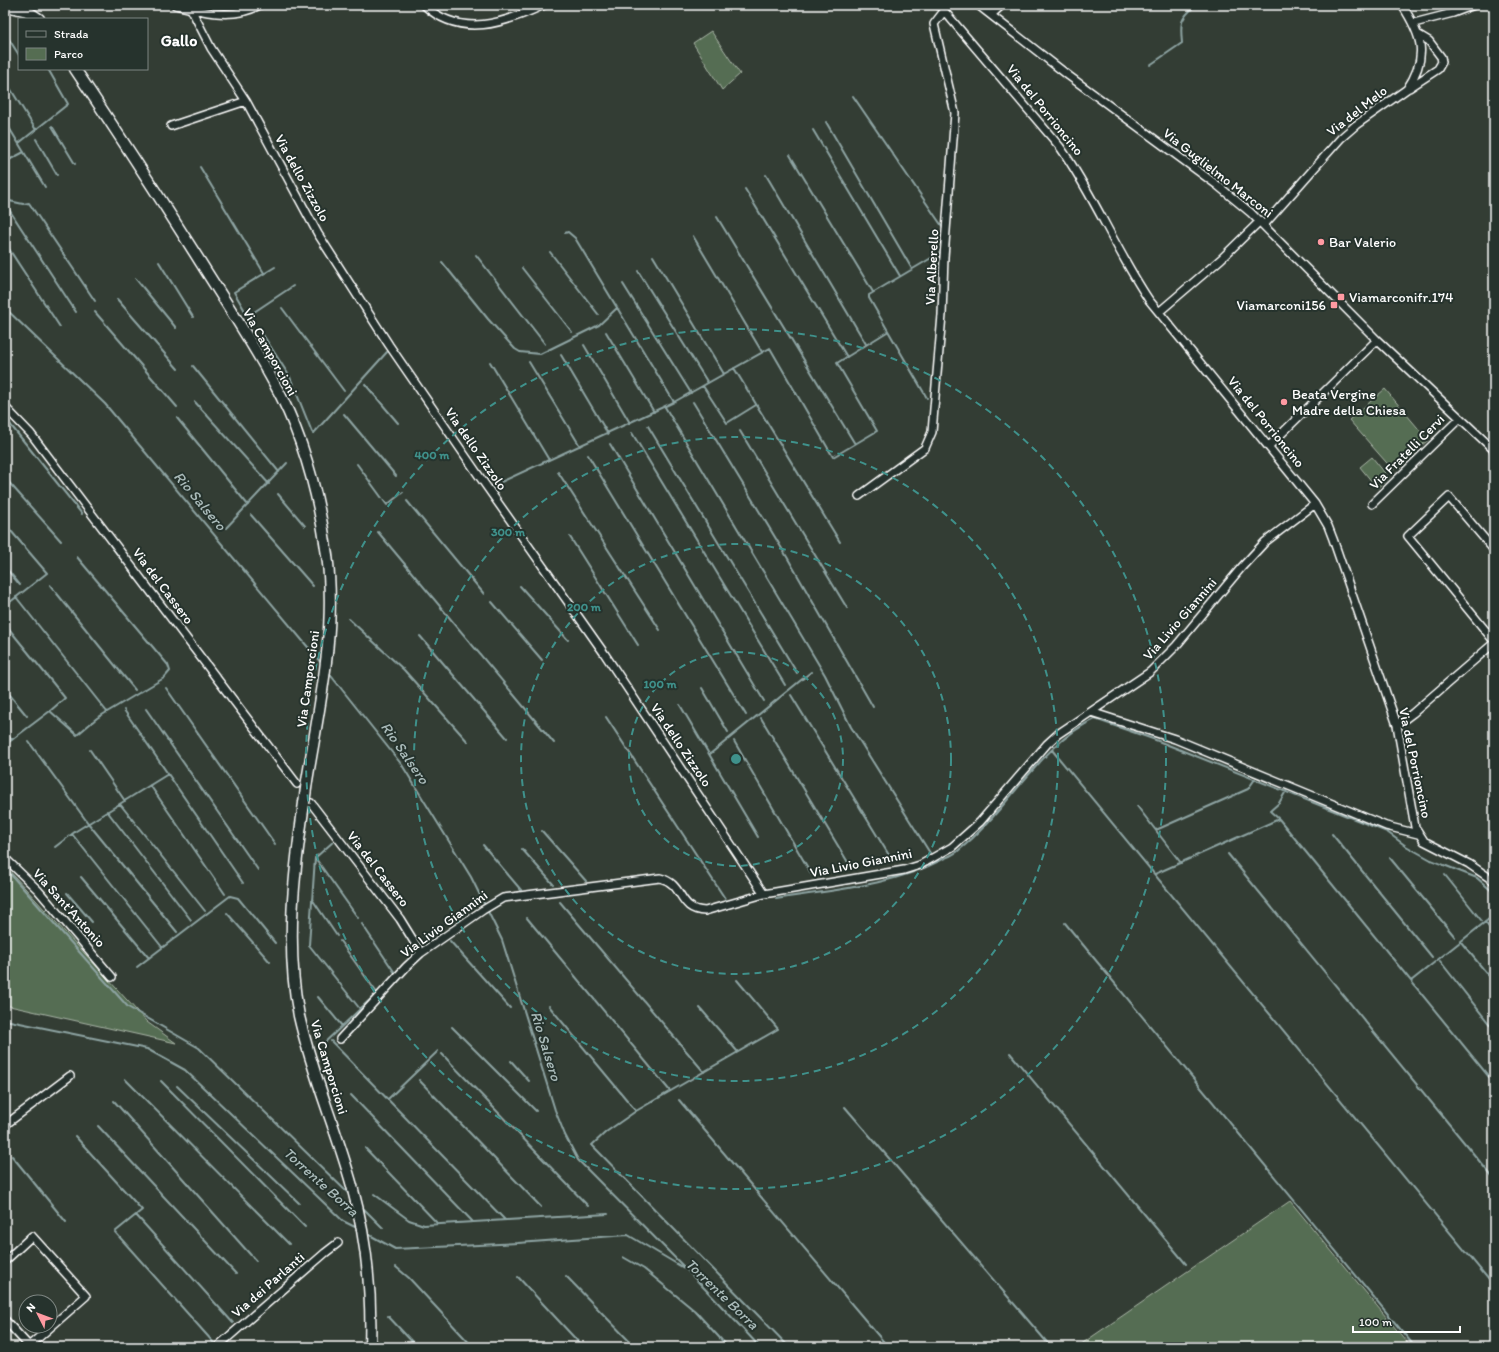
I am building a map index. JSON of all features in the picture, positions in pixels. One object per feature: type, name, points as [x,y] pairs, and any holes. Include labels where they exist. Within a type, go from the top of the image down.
[{"type":"main road","points":[[31,5],[39,18]]},
{"type":"main road","points":[[9,6],[26,11],[38,18]]},
{"type":"main road","name":"Via Camporcioni","points":[[76,70],[148,178],[245,333],[275,385],[297,434],[314,489],[327,556],[330,611],[328,647],[307,781],[308,803],[293,885],[293,971],[299,1014],[310,1061],[352,1185],[360,1220],[366,1262],[370,1312],[370,1347]]},
{"type":"street","points":[[175,5],[226,14],[240,13],[260,5]]},
{"type":"street","points":[[424,5],[441,18],[468,26],[496,23],[544,5]]},
{"type":"street","name":"Via Guglielmo Marconi","points":[[978,5],[1069,76],[1217,185],[1262,223],[1377,340],[1494,450]]},
{"type":"street","points":[[991,15],[1002,5]]},
{"type":"street","name":"Via del Melo","points":[[1159,312],[1262,223],[1341,138],[1356,125],[1407,89],[1418,67],[1420,50],[1419,35],[1414,23],[1402,5]]},
{"type":"street","points":[[1414,23],[1453,13],[1474,5]]},
{"type":"street","name":"Via dello Zizzolo","points":[[190,7],[211,48],[246,101],[318,234],[389,345],[477,474],[604,653],[764,894]]},
{"type":"street","name":"Via del Porrioncino","points":[[944,8],[1060,147],[1076,169],[1131,272],[1159,312],[1315,504],[1333,539],[1397,725],[1415,827],[1418,834],[1424,841],[1469,864],[1494,881]]},
{"type":"street","name":"Via Alberello","points":[[859,496],[926,448],[932,432],[942,314],[944,257],[955,113],[934,24],[944,8]]},
{"type":"street","points":[[1407,89],[1438,69],[1442,62],[1442,57],[1429,41],[1419,35]]},
{"type":"street","points":[[171,126],[246,101]]},
{"type":"street","points":[[1269,446],[1377,340]]},
{"type":"street","name":"Via del Cassero","points":[[5,407],[31,434],[297,784]]},
{"type":"street","name":"Via Fratelli Cervi","points":[[1372,504],[1460,418]]},
{"type":"street","points":[[1397,725],[1413,714],[1494,642],[1408,536],[1449,497],[1494,550]]},
{"type":"street","name":"Via Livio Giannini","points":[[340,1039],[406,968],[421,954],[494,902],[503,898],[660,878],[671,882],[689,907],[695,911],[705,911],[764,894],[904,870],[937,856],[967,835],[980,822],[1047,744],[1058,734],[1150,672],[1176,646],[1241,568],[1265,542],[1315,504]]},
{"type":"street","points":[[1091,712],[1175,739],[1386,826],[1418,834]]},
{"type":"street","name":"Via del Cassero","points":[[308,803],[400,919],[421,954]]},
{"type":"street","name":"Via Sant'Antonio","points":[[5,858],[38,890],[112,977]]},
{"type":"street","points":[[5,1124],[70,1076]]},
{"type":"street","points":[[5,1261],[32,1236],[86,1296],[29,1346],[5,1320]]},
{"type":"street","name":"Via dei Parlanti","points":[[217,1347],[324,1253],[338,1243]]},
{"type":"green space","points":[[711,31],[740,74],[722,90],[693,43]]},
{"type":"green space","points":[[1385,389],[1428,440],[1393,470],[1349,420]]},
{"type":"green space","points":[[1372,457],[1389,478],[1377,488],[1360,467]]},
{"type":"green space","points":[[5,866],[147,1022],[176,1043],[5,1005]]},
{"type":"green space","points":[[1290,1201],[1411,1347],[1077,1347]]},
{"type":"waterway","points":[[1150,65],[1182,43],[1182,21],[1196,5]]},
{"type":"waterway","points":[[5,33],[18,53]]},
{"type":"waterway","points":[[19,143],[68,104],[49,70]]},
{"type":"waterway","points":[[5,80],[36,130]]},
{"type":"waterway","points":[[853,96],[944,229]]},
{"type":"waterway","points":[[5,121],[45,187]]},
{"type":"waterway","points":[[826,122],[912,269]]},
{"type":"waterway","points":[[52,126],[75,164]]},
{"type":"waterway","points":[[813,130],[900,276]]},
{"type":"waterway","points":[[36,139],[57,175]]},
{"type":"waterway","points":[[5,162],[24,152]]},
{"type":"waterway","points":[[790,155],[873,292]]},
{"type":"waterway","points":[[200,167],[264,273]]},
{"type":"waterway","points":[[766,175],[866,344]]},
{"type":"waterway","points":[[745,189],[847,357]]},
{"type":"waterway","points":[[5,200],[23,204],[29,203],[95,301]]},
{"type":"waterway","points":[[8,208],[76,312]]},
{"type":"waterway","points":[[717,217],[855,444]]},
{"type":"waterway","points":[[565,233],[568,232],[575,238],[674,402]]},
{"type":"waterway","points":[[693,236],[762,352]]},
{"type":"waterway","points":[[5,243],[60,327]]},
{"type":"waterway","points":[[927,398],[869,298],[869,295],[943,251]]},
{"type":"waterway","points":[[550,252],[598,314]]},
{"type":"waterway","points":[[476,255],[545,344]]},
{"type":"waterway","points":[[653,256],[724,374]]},
{"type":"waterway","points":[[159,262],[193,317]]},
{"type":"waterway","points":[[442,262],[488,319],[515,349],[520,352],[540,354],[599,325],[617,308]]},
{"type":"waterway","points":[[275,267],[234,292],[248,316],[293,286]]},
{"type":"waterway","points":[[522,268],[572,332]]},
{"type":"waterway","points":[[638,271],[708,383]]},
{"type":"waterway","points":[[136,279],[176,328]]},
{"type":"waterway","points":[[623,284],[691,393]]},
{"type":"waterway","points":[[117,299],[178,369]]},
{"type":"waterway","name":"Rio Salsero","points":[[5,308],[105,404],[322,664]]},
{"type":"waterway","points":[[282,308],[344,391]]},
{"type":"waterway","points":[[938,323],[939,310]]},
{"type":"waterway","points":[[95,312],[177,407]]},
{"type":"waterway","points":[[258,327],[290,377],[312,432]]},
{"type":"waterway","points":[[606,332],[654,412]]},
{"type":"waterway","points":[[501,482],[674,402],[770,348],[833,457],[877,431],[837,363],[887,332]]},
{"type":"waterway","points":[[584,345],[630,423]]},
{"type":"waterway","points":[[313,434],[387,352]]},
{"type":"waterway","points":[[561,355],[608,434]]},
{"type":"waterway","points":[[490,362],[549,460]]},
{"type":"waterway","points":[[529,362],[580,446]]},
{"type":"waterway","points":[[193,366],[279,472]]},
{"type":"waterway","points":[[734,368],[840,542]]},
{"type":"waterway","points":[[365,384],[398,423]]},
{"type":"waterway","points":[[703,386],[727,423],[756,405]]},
{"type":"waterway","points":[[195,402],[269,484]]},
{"type":"waterway","points":[[693,402],[787,557],[873,707]]},
{"type":"waterway","points":[[665,407],[825,675],[851,727],[930,853]]},
{"type":"waterway","points":[[344,414],[396,476]]},
{"type":"waterway","points":[[5,418],[82,514]]},
{"type":"waterway","points":[[177,418],[248,505]]},
{"type":"waterway","points":[[648,426],[797,673]]},
{"type":"waterway","points":[[740,431],[847,608]]},
{"type":"waterway","points":[[632,433],[785,685]]},
{"type":"waterway","points":[[610,444],[764,701]]},
{"type":"waterway","points":[[588,455],[746,715]]},
{"type":"waterway","points":[[226,528],[287,463]]},
{"type":"waterway","points":[[357,464],[387,505],[403,492]]},
{"type":"waterway","points":[[558,472],[660,630]]},
{"type":"waterway","points":[[5,478],[61,541]]},
{"type":"waterway","points":[[278,494],[305,526]]},
{"type":"waterway","points":[[407,501],[484,594]]},
{"type":"waterway","points":[[251,515],[313,586]]},
{"type":"waterway","points":[[5,524],[47,573],[5,606]]},
{"type":"waterway","points":[[378,532],[554,743]]},
{"type":"waterway","points":[[570,537],[638,645]]},
{"type":"waterway","points":[[110,545],[185,642]]},
{"type":"waterway","points":[[5,745],[50,711],[77,735],[97,718],[164,678],[170,671],[168,665],[77,557]]},
{"type":"waterway","points":[[5,567],[20,585]]},
{"type":"waterway","points":[[50,585],[135,690]]},
{"type":"waterway","points":[[520,586],[568,640]]},
{"type":"waterway","points":[[16,597],[107,712]]},
{"type":"waterway","points":[[492,602],[542,660]]},
{"type":"waterway","points":[[349,619],[404,670],[468,742]]},
{"type":"waterway","points":[[5,624],[65,698],[50,711]]},
{"type":"waterway","points":[[420,636],[507,738]]},
{"type":"waterway","name":"Rio Salsero","points":[[328,672],[402,765],[471,877],[502,940],[555,1110],[565,1135],[578,1160],[687,1270]]},
{"type":"waterway","points":[[710,754],[811,672]]},
{"type":"waterway","points":[[166,688],[275,844]]},
{"type":"waterway","points":[[702,688],[728,732]]},
{"type":"waterway","points":[[5,689],[27,716]]},
{"type":"waterway","points":[[791,695],[892,860]]},
{"type":"waterway","points":[[680,705],[758,837]]},
{"type":"waterway","points":[[146,709],[258,870]]},
{"type":"waterway","points":[[124,710],[243,883]]},
{"type":"waterway","points":[[606,717],[726,900]]},
{"type":"waterway","points":[[761,718],[849,864]]},
{"type":"waterway","points":[[776,899],[839,890],[902,876],[953,855],[976,835],[1041,761],[1058,744],[1076,730],[1095,719],[1153,739],[1387,832],[1406,846],[1431,860],[1477,878],[1494,893]]},
{"type":"waterway","points":[[5,732],[12,740]]},
{"type":"waterway","points":[[734,741],[812,875]]},
{"type":"waterway","points":[[29,742],[88,823],[177,932]]},
{"type":"waterway","points":[[90,750],[125,801]]},
{"type":"waterway","points":[[1052,750],[1494,1286]]},
{"type":"waterway","points":[[55,847],[76,831],[168,774]]},
{"type":"waterway","points":[[1156,830],[1248,789],[1255,779]]},
{"type":"waterway","points":[[150,785],[225,894]]},
{"type":"waterway","points":[[1286,791],[1279,803],[1270,811],[1279,819],[1494,1083]]},
{"type":"waterway","points":[[120,804],[205,911]]},
{"type":"waterway","points":[[1137,806],[1181,863]]},
{"type":"waterway","points":[[107,811],[191,920]]},
{"type":"waterway","points":[[1155,874],[1279,819]]},
{"type":"waterway","points":[[542,831],[586,881]]},
{"type":"waterway","points":[[72,834],[162,947]]},
{"type":"waterway","points":[[1332,834],[1432,957]]},
{"type":"waterway","points":[[334,841],[315,858],[309,945],[360,1009]]},
{"type":"waterway","points":[[483,845],[521,890]]},
{"type":"waterway","points":[[522,849],[553,884]]},
{"type":"waterway","points":[[1228,854],[1494,1179]]},
{"type":"waterway","points":[[1390,858],[1455,937]]},
{"type":"waterway","points":[[316,859],[358,918]]},
{"type":"waterway","points":[[5,868],[128,1007],[199,1048],[350,1195]]},
{"type":"waterway","points":[[1445,875],[1481,920]]},
{"type":"waterway","points":[[81,877],[149,958]]},
{"type":"waterway","points":[[67,893],[92,922]]},
{"type":"waterway","points":[[137,967],[230,896],[238,898],[275,943]]},
{"type":"waterway","points":[[312,899],[337,936]]},
{"type":"waterway","points":[[560,902],[704,1072]]},
{"type":"waterway","points":[[227,913],[270,962]]},
{"type":"waterway","points":[[1411,981],[1494,915]]},
{"type":"waterway","points":[[527,918],[670,1091]]},
{"type":"waterway","points":[[1485,922],[1494,934]]},
{"type":"waterway","points":[[1065,923],[1415,1347]]},
{"type":"waterway","points":[[362,924],[395,973]]},
{"type":"waterway","points":[[323,1044],[377,993],[340,941]]},
{"type":"waterway","points":[[450,941],[510,1008]]},
{"type":"waterway","points":[[1461,942],[1494,982]]},
{"type":"waterway","points":[[1440,961],[1494,1030]]},
{"type":"waterway","points":[[737,980],[778,1029],[636,1111],[606,1132],[592,1145],[789,1347]]},
{"type":"waterway","points":[[318,997],[342,1026]]},
{"type":"waterway","points":[[549,1006],[636,1111]]},
{"type":"waterway","points":[[700,1008],[737,1051]]},
{"type":"waterway","name":"Torrente Borra","points":[[5,1020],[147,1049],[185,1070],[343,1221],[357,1228]]},
{"type":"waterway","points":[[452,1027],[536,1111]]},
{"type":"waterway","points":[[331,1041],[505,1220]]},
{"type":"waterway","points":[[388,1099],[438,1051]]},
{"type":"waterway","points":[[1010,1053],[1186,1264]]},
{"type":"waterway","points":[[442,1054],[588,1206]]},
{"type":"waterway","points":[[511,1061],[529,1081]]},
{"type":"waterway","points":[[125,1079],[289,1244]]},
{"type":"waterway","points":[[419,1080],[541,1207]]},
{"type":"waterway","points":[[161,1081],[305,1227]]},
{"type":"waterway","points":[[177,1086],[299,1203]]},
{"type":"waterway","points":[[351,1095],[473,1222]]},
{"type":"waterway","points":[[679,1100],[888,1347]]},
{"type":"waterway","points":[[114,1101],[256,1261]]},
{"type":"waterway","points":[[845,1107],[1051,1347]]},
{"type":"waterway","points":[[98,1126],[236,1274]]},
{"type":"waterway","points":[[75,1136],[142,1210],[115,1232],[213,1342]]},
{"type":"waterway","points":[[365,1148],[438,1224]]},
{"type":"waterway","points":[[12,1156],[66,1222]]},
{"type":"waterway","points":[[374,1194],[409,1220],[424,1225],[608,1214]]},
{"type":"waterway","points":[[362,1207],[383,1228]]},
{"type":"waterway","points":[[136,1215],[233,1323]]},
{"type":"waterway","name":"Torrente Borra","points":[[366,1233],[395,1249],[518,1243],[628,1235],[687,1270],[760,1347]]},
{"type":"waterway","points":[[623,1257],[644,1269],[695,1311],[728,1347]]},
{"type":"waterway","points":[[396,1267],[409,1278],[473,1347]]},
{"type":"waterway","points":[[566,1276],[635,1347]]},
{"type":"waterway","points":[[518,1277],[583,1347]]},
{"type":"waterway","points":[[388,1316],[417,1347]]},
{"type":"place","name":"Bar Valerio","points":[[1321,242]]},
{"type":"place","name":"Viamarconifr.174","points":[[1341,297]]},
{"type":"place","name":"Viamarconi156","points":[[1334,305]]},
{"type":"place","name":"Beata Vergine Madre della Chiesa","points":[[1284,402]]},
{"type":"district","name":"Gallo","points":[[179,40]]}]
